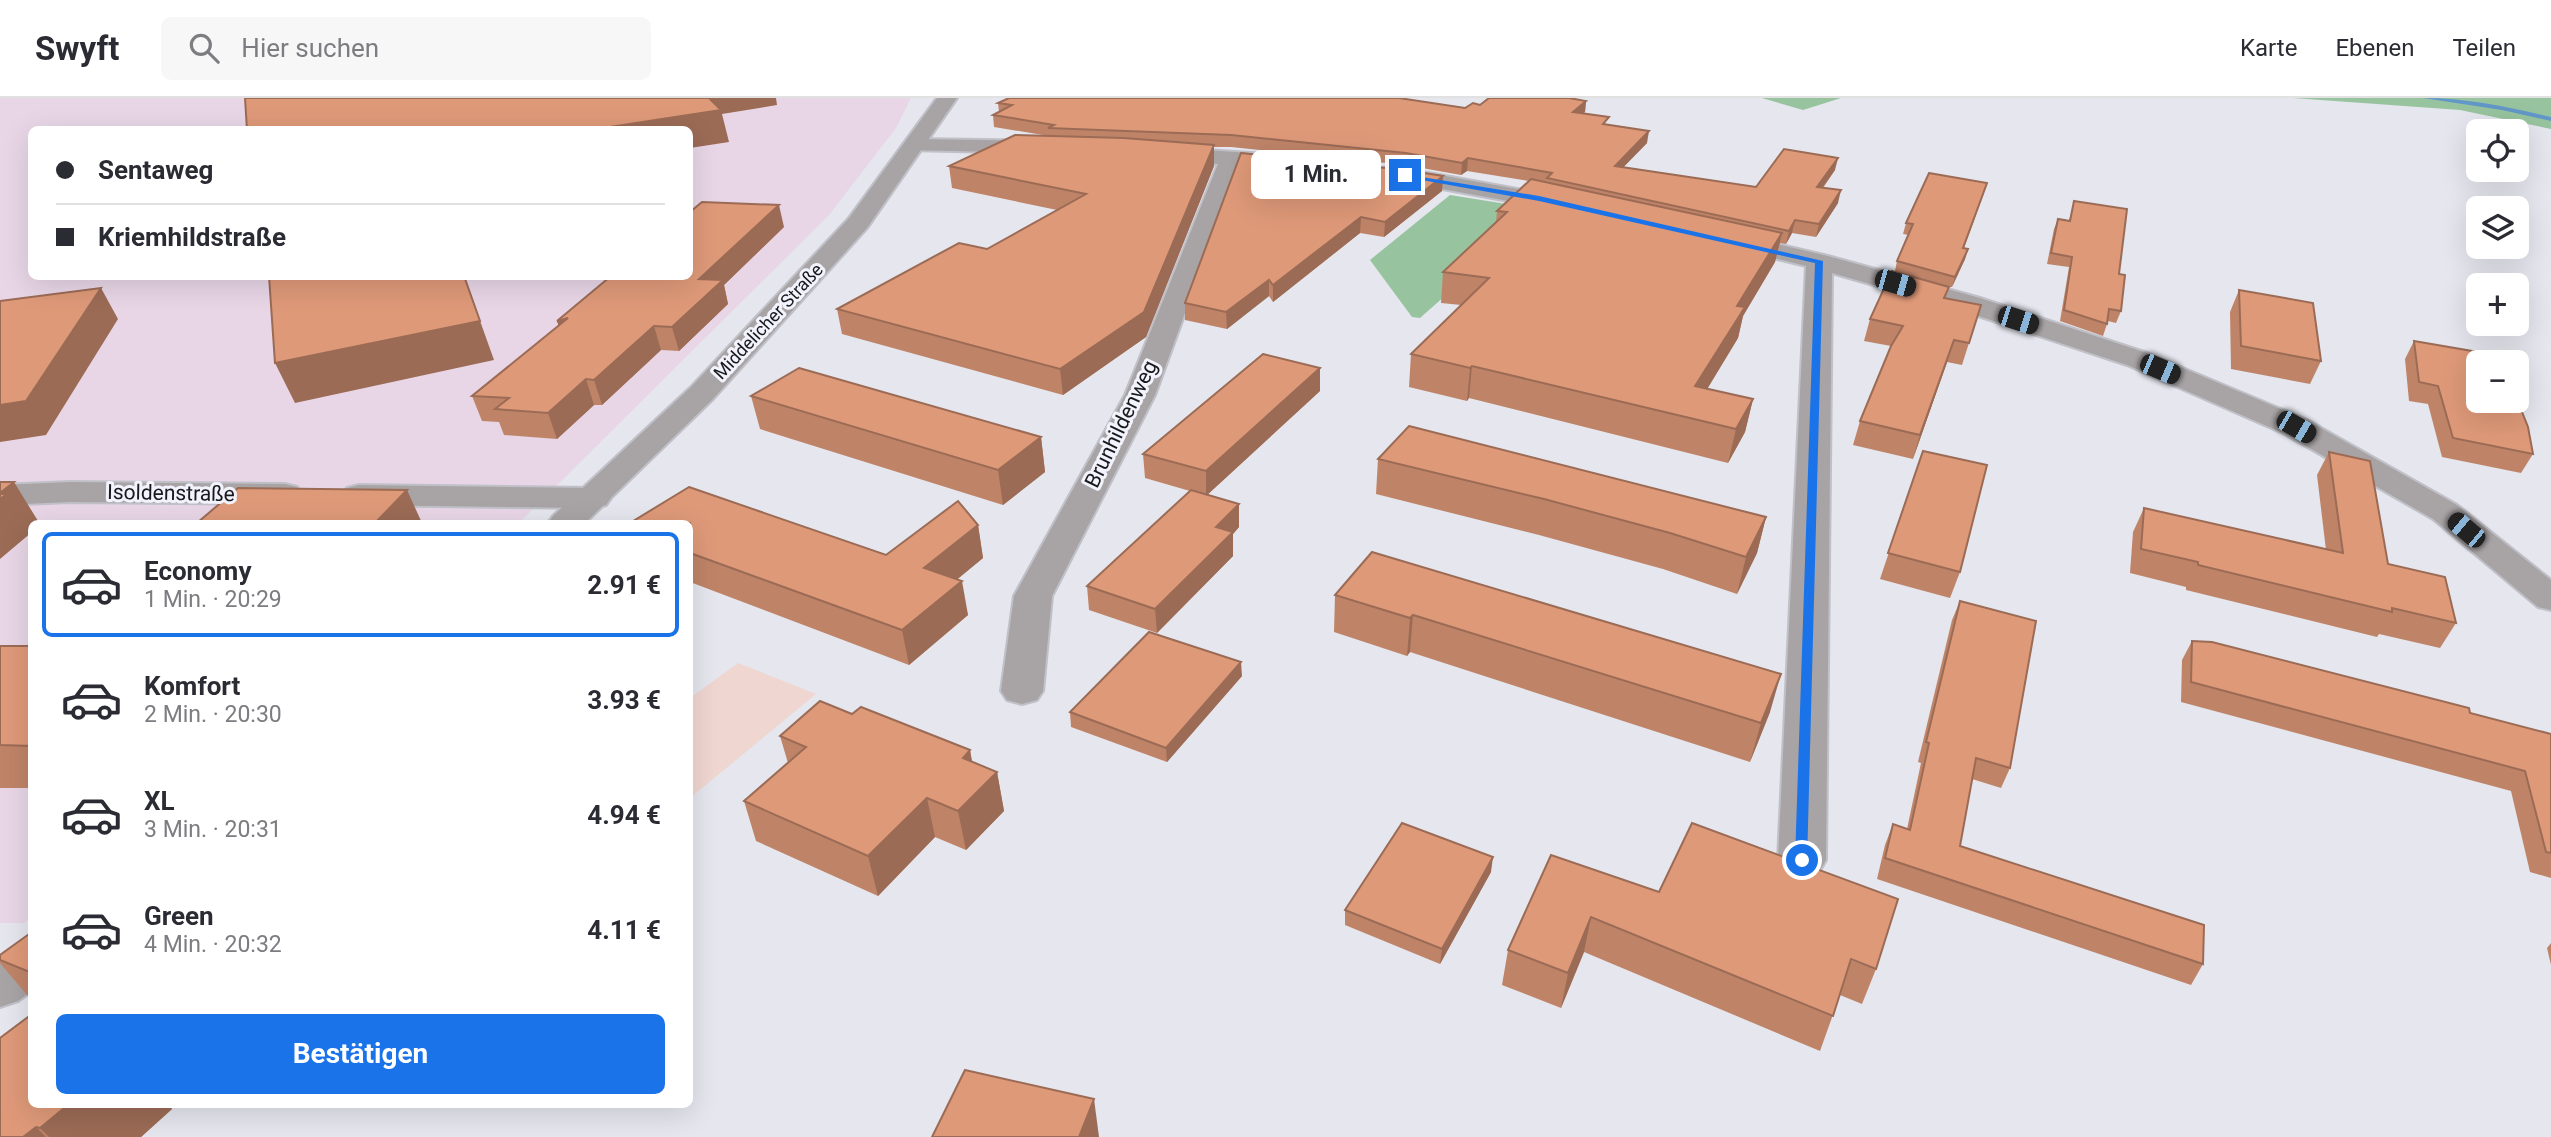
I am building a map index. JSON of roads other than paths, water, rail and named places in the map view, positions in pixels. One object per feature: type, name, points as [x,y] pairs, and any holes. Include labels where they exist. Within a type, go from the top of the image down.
[{"type":"street","name":"Middelicher Straße","points":[[568,520],[702,393],[858,223],[947,98]]},
{"type":"street","points":[[916,145],[1074,148]]},
{"type":"street","points":[[1138,151],[1323,166]]},
{"type":"street","name":"Brunhildenweg","points":[[1021,691],[1033,596],[1140,395],[1231,157]]},
{"type":"street","points":[[1364,170],[1458,184],[1590,209]]},
{"type":"street","points":[[1705,234],[1819,261],[1970,304],[2137,359],[2296,427],[2445,512],[2551,599]]},
{"type":"street","points":[[1802,860],[1819,261]]},
{"type":"street","name":"Isoldenstraße","points":[[0,495],[69,492],[594,498]]},
{"type":"street","points":[[0,986],[28,966]]},
{"type":"waterway","points":[[2427,98],[2502,108],[2551,119]]}]
